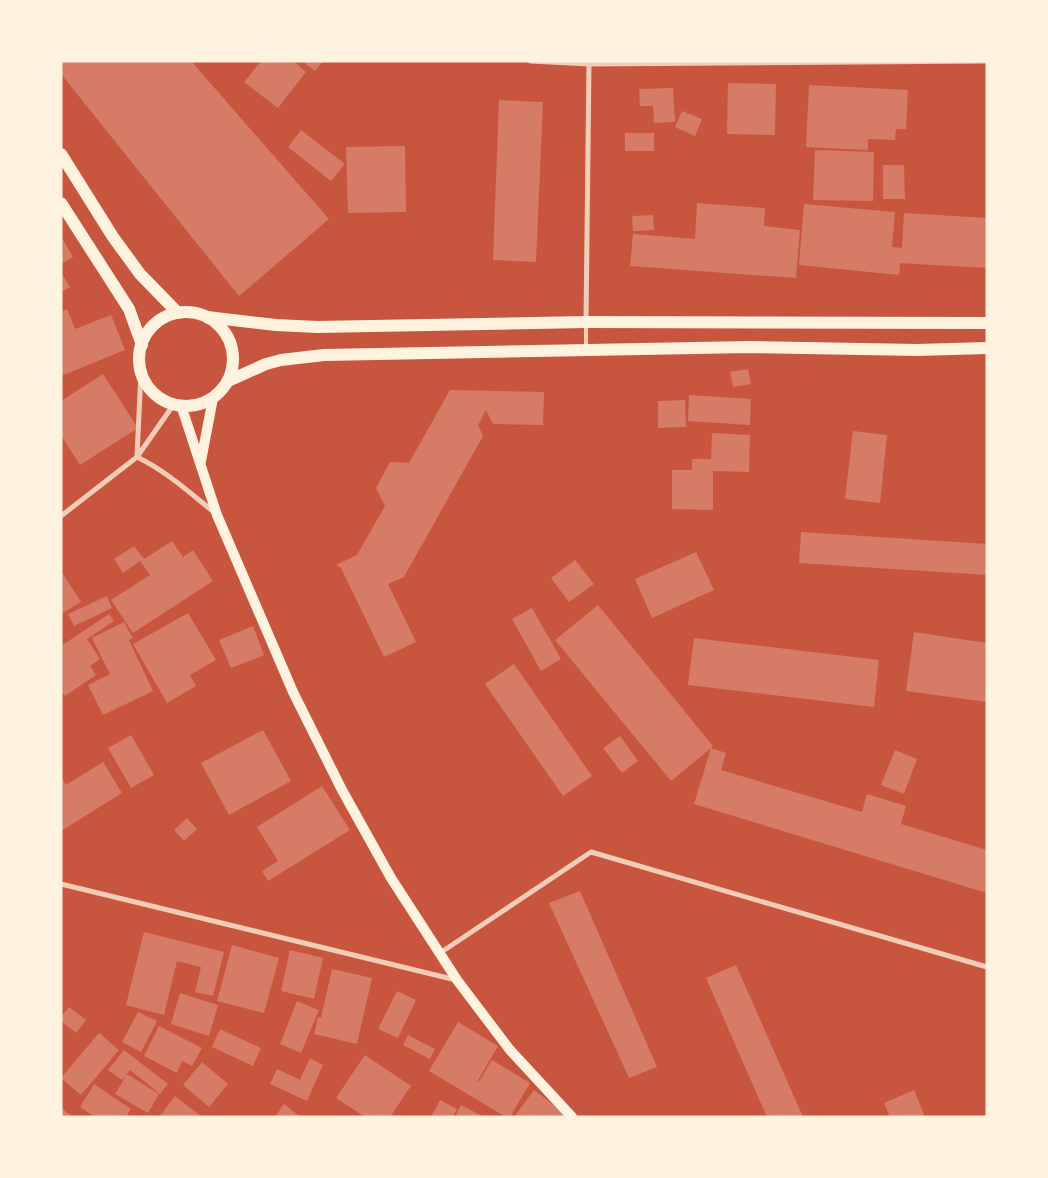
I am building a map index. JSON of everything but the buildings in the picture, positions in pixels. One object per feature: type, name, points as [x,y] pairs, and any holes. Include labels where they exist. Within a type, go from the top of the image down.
[{"type":"main road","points":[[61,154],[113,237],[140,274],[178,313]]},
{"type":"main road","points":[[61,203],[129,309],[142,345]]},
{"type":"main road","points":[[228,382],[234,360],[231,345],[224,331],[214,321],[193,312],[178,313],[166,317],[155,324],[147,333],[142,345],[139,363],[141,372],[153,392],[177,405],[201,404],[213,398],[228,382],[252,369],[281,360],[324,355],[749,347],[917,350],[987,348]]},
{"type":"main road","points":[[207,317],[276,325],[317,327],[586,322],[987,323]]},
{"type":"main road","points":[[200,462],[213,398]]},
{"type":"main road","points":[[177,405],[200,462],[218,515],[293,692],[342,790],[391,878],[457,980],[510,1050],[572,1117]]},
{"type":"street","points":[[530,61],[589,63],[987,62]]},
{"type":"street","points":[[586,322],[589,63]]},
{"type":"street","points":[[137,457],[141,372]]},
{"type":"street","points":[[61,516],[137,457],[177,405]]},
{"type":"street","points":[[137,457],[164,473],[218,515]]},
{"type":"street","points":[[440,953],[591,852],[987,967]]},
{"type":"street","points":[[61,884],[457,980]]},
{"type":"lane","points":[[586,322],[586,351]]}]
